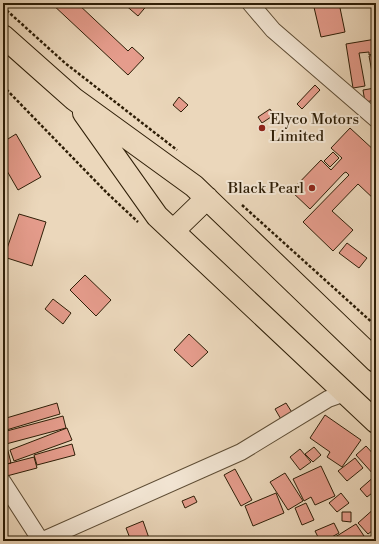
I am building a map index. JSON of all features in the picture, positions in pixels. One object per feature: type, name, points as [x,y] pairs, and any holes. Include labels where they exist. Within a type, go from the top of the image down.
[{"type":"highway","points":[[3,36],[74,99],[187,181],[207,198],[376,361]]},
{"type":"highway","points":[[74,99],[157,216],[376,422]]},
{"type":"highway","points":[[173,231],[207,198]]},
{"type":"street","points":[[250,3],[273,30],[376,119]]},
{"type":"street","points":[[3,482],[41,541],[241,452],[328,399],[345,393]]},
{"type":"building","points":[[51,3],[77,3],[128,51],[132,47],[144,58],[128,75]]},
{"type":"building","points":[[123,3],[149,3],[138,16]]},
{"type":"building","points":[[313,3],[339,3],[345,32],[321,37]]},
{"type":"building","points":[[376,39],[376,53],[369,55],[369,52],[359,53],[365,86],[353,88],[346,44]]},
{"type":"building","points":[[376,55],[376,100],[365,102],[363,90],[375,88],[369,56]]},
{"type":"building","points":[[315,85],[320,90],[302,109],[297,104]]},
{"type":"building","points":[[179,97],[188,105],[181,112],[173,105]]},
{"type":"building","points":[[270,109],[274,115],[262,123],[258,117]]},
{"type":"building","name":"Black Pearl","points":[[350,128],[376,152],[376,201],[358,184],[332,211],[353,230],[333,251],[303,222],[349,175],[346,172],[344,173],[310,209],[291,191],[321,160],[331,170],[342,158],[331,148]]},
{"type":"building","points":[[16,134],[41,177],[18,190],[3,164],[3,142]]},
{"type":"building","points":[[333,152],[339,158],[330,167],[324,161]]},
{"type":"building","points":[[19,214],[46,222],[32,266],[4,257]]},
{"type":"building","points":[[347,243],[367,258],[359,268],[339,253]]},
{"type":"building","points":[[85,275],[111,300],[96,316],[70,290]]},
{"type":"building","points":[[53,299],[71,313],[63,324],[45,309]]},
{"type":"building","points":[[189,334],[208,352],[192,367],[174,350]]},
{"type":"building","points":[[57,403],[60,414],[3,431],[3,419]]},
{"type":"building","points":[[286,403],[293,414],[282,421],[275,409]]},
{"type":"building","points":[[325,415],[361,440],[342,467],[327,457],[330,452],[310,438]]},
{"type":"building","points":[[63,416],[66,428],[6,444],[3,432]]},
{"type":"building","points":[[67,428],[72,440],[14,461],[10,450]]},
{"type":"building","points":[[72,444],[75,455],[37,465],[34,455]]},
{"type":"building","points":[[366,446],[376,457],[376,473],[374,475],[356,455]]},
{"type":"building","points":[[7,447],[11,463],[3,465],[3,448]]},
{"type":"building","points":[[314,447],[321,455],[313,462],[305,454]]},
{"type":"building","points":[[300,449],[311,462],[300,470],[290,457]]},
{"type":"building","points":[[34,457],[37,468],[3,477],[3,465]]},
{"type":"building","points":[[355,458],[363,468],[347,481],[338,471]]},
{"type":"building","points":[[321,466],[335,496],[315,505],[311,497],[304,501],[293,479]]},
{"type":"building","points":[[235,469],[252,500],[241,506],[224,475]]},
{"type":"building","points":[[285,473],[303,501],[288,510],[270,482]]},
{"type":"building","points":[[376,475],[376,490],[367,497],[360,489]]},
{"type":"building","points":[[276,493],[284,513],[253,526],[245,506]]},
{"type":"building","points":[[341,493],[349,503],[337,512],[329,503]]},
{"type":"building","points":[[194,496],[197,502],[185,508],[182,501]]},
{"type":"building","points":[[306,503],[314,520],[302,525],[295,508]]},
{"type":"building","points":[[376,507],[376,528],[368,534],[358,523]]},
{"type":"building","points":[[342,512],[351,512],[351,522],[342,521]]},
{"type":"building","points":[[143,521],[150,541],[131,541],[126,528]]},
{"type":"building","points":[[334,523],[339,533],[328,539],[329,541],[320,541],[315,531]]},
{"type":"building","points":[[356,524],[364,536],[356,541],[333,541],[332,539]]},
{"type":"place","name":"Elyco Motors Limited","points":[[262,128]]},
{"type":"place","name":"Black Pearl","points":[[312,188]]}]
